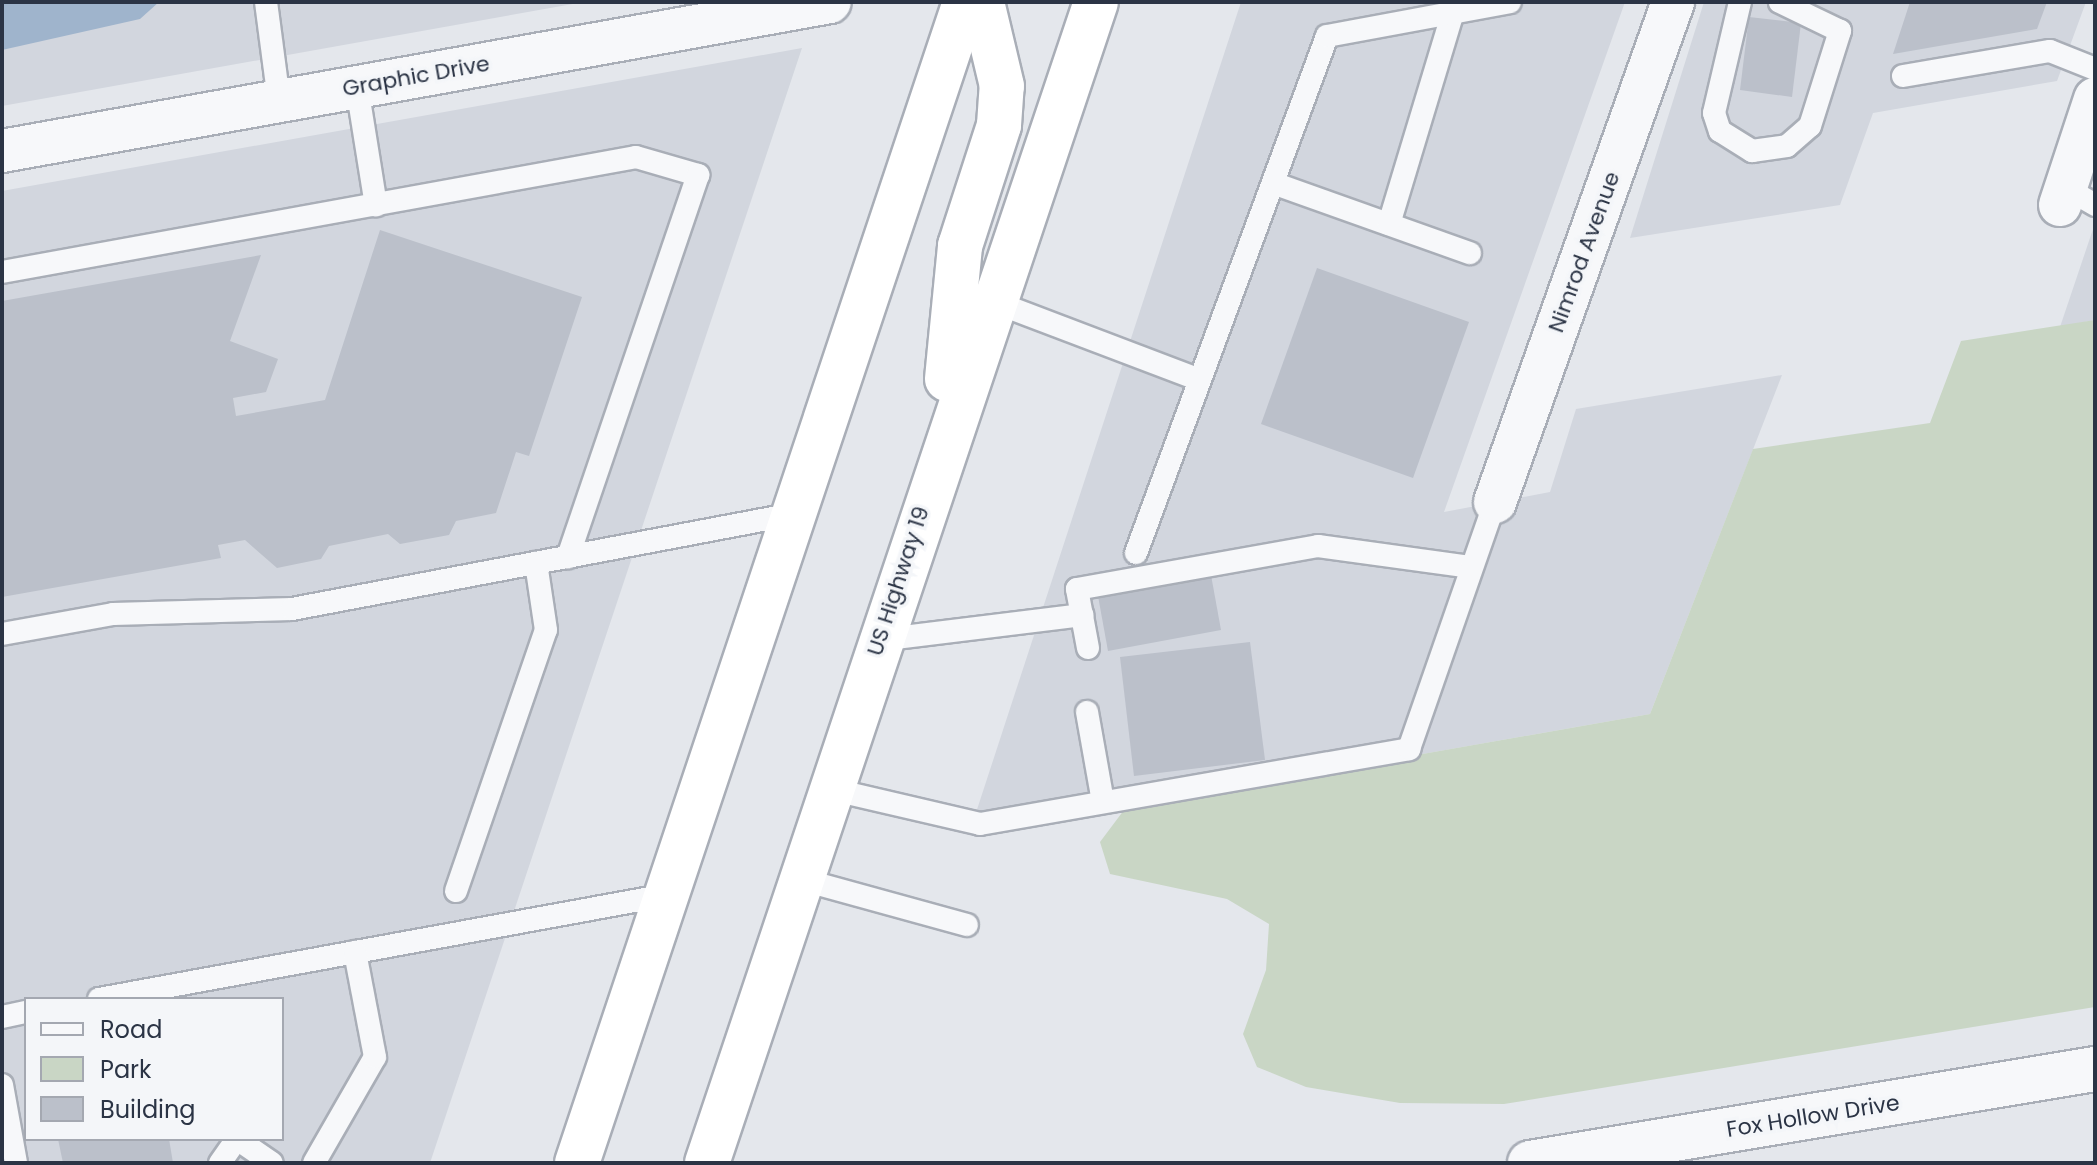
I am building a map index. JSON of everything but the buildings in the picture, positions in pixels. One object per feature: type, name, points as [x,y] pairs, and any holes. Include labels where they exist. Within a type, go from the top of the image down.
[{"type":"highway","points":[[577,1163],[965,2]]},
{"type":"highway","points":[[941,450],[960,246],[999,125],[1002,86],[982,2]]},
{"type":"highway","name":"US Highway 19","points":[[707,1163],[941,450],[1096,2]]},
{"type":"street","name":"Graphic Drive","points":[[2,151],[357,87],[740,10],[830,2]]},
{"type":"street","name":"Nimrod Avenue","points":[[1495,502],[1673,2]]},
{"type":"street","points":[[2073,199],[2095,99]]},
{"type":"street","name":"Fox Hollow Drive","points":[[1530,1163],[2095,1069]]},
{"type":"lane","points":[[266,2],[279,101]]},
{"type":"lane","points":[[1136,553],[1327,36],[1457,7],[1510,2]]},
{"type":"lane","points":[[1740,2],[1714,113],[1720,131],[1761,151],[1787,146],[1810,126],[1840,31],[1780,2]]},
{"type":"lane","points":[[1389,224],[1457,7]]},
{"type":"lane","points":[[1903,76],[2050,51],[2095,69]]},
{"type":"lane","points":[[357,87],[376,205]]},
{"type":"lane","points":[[2,272],[636,157],[698,175],[568,557]]},
{"type":"lane","points":[[1273,183],[1470,253]]},
{"type":"lane","points":[[992,301],[1200,380]]},
{"type":"lane","points":[[830,789],[980,824],[1409,749],[1495,502]]},
{"type":"lane","points":[[2,634],[113,614],[292,609],[794,514]]},
{"type":"lane","points":[[1088,648],[1077,589],[1318,546],[1472,567]]},
{"type":"lane","points":[[456,891],[546,630],[536,563]]},
{"type":"lane","points":[[879,640],[1082,615]]},
{"type":"lane","points":[[1087,712],[1103,802]]},
{"type":"lane","points":[[800,879],[967,925]]},
{"type":"lane","points":[[110,997],[667,895]]},
{"type":"lane","points":[[314,1163],[375,1057],[355,952]]},
{"type":"lane","points":[[2,1017],[24,1012]]},
{"type":"lane","points":[[2,1085],[16,1163]]},
{"type":"lane","points":[[220,1163],[236,1141]]},
{"type":"lane","points":[[240,1141],[272,1163]]},
{"type":"shaded area","points":[[2,2],[584,2],[2,106]]},
{"type":"shaded area","points":[[1241,2],[1625,2],[1444,512],[1550,492],[1576,409],[1782,375],[1650,714],[969,834]]},
{"type":"shaded area","points":[[1704,2],[2086,2],[2057,81],[1873,113],[1840,205],[1630,238]]},
{"type":"shaded area","points":[[802,48],[430,1163],[2,1163],[2,191]]},
{"type":"shaded area","points":[[2095,224],[2095,320],[2060,327],[2091,235]]},
{"type":"green space","points":[[2095,320],[2095,1007],[1504,1104],[1400,1103],[1306,1087],[1257,1067],[1243,1034],[1266,970],[1269,924],[1227,899],[1110,874],[1100,842],[1127,806],[1650,714],[1753,449],[1930,423],[1961,341]]},
{"type":"water","points":[[2,2],[159,2],[140,19],[2,50]]}]
